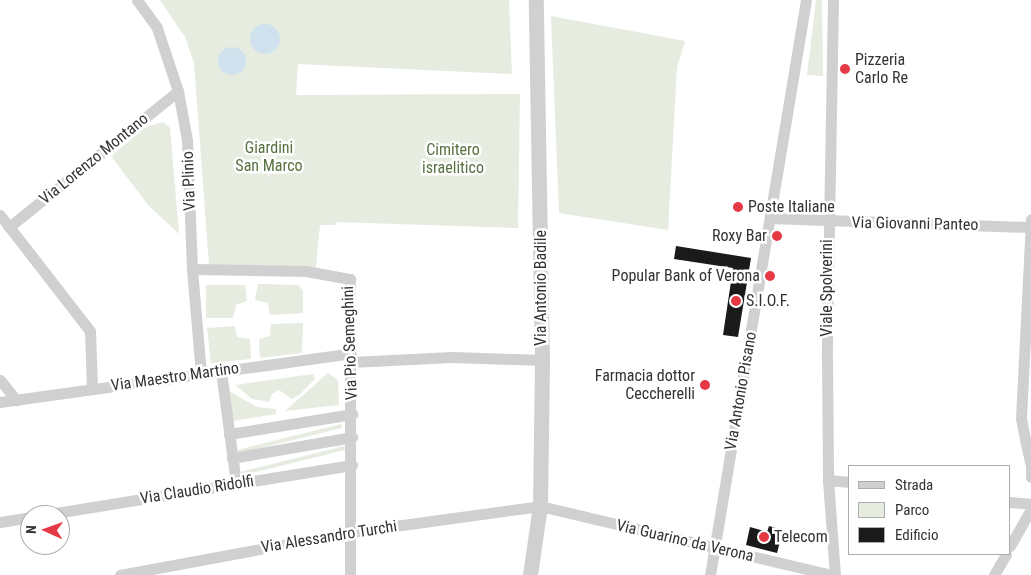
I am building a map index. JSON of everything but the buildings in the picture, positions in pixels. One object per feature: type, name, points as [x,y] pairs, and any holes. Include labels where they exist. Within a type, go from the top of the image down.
[{"type":"street","name":"Via Plinio","points":[[137,0],[157,28],[178,91],[188,140],[192,269],[201,373]]},
{"type":"street","name":"Via Antonio Badile","points":[[530,575],[540,506],[542,360],[536,0]]},
{"type":"street","name":"Via Antonio Pisano","points":[[710,575],[806,0]]},
{"type":"street","name":"Viale Spolverini","points":[[833,0],[828,222],[828,480],[835,575]]},
{"type":"street","name":"Via Lorenzo Montano","points":[[9,227],[178,91]]},
{"type":"street","points":[[0,216],[90,331],[92,388]]},
{"type":"street","name":"Via Giovanni Panteo","points":[[770,218],[828,222],[1031,227]]},
{"type":"street","points":[[1031,219],[1021,418],[1029,446],[1031,477]]},
{"type":"street","name":"Via Pio Semeghini","points":[[192,269],[306,271],[350,279],[352,414],[350,575]]},
{"type":"street","name":"Via Maestro Martino","points":[[0,402],[201,373],[351,358],[542,360]]},
{"type":"street","points":[[221,371],[236,484]]},
{"type":"street","points":[[0,380],[16,400]]},
{"type":"street","points":[[229,434],[352,414]]},
{"type":"street","points":[[232,458],[352,437]]},
{"type":"street","name":"Via Claudio Ridolfi","points":[[70,511],[352,465]]},
{"type":"street","points":[[828,480],[848,482]]},
{"type":"street","points":[[1011,502],[1031,504]]},
{"type":"street","name":"Via Guarino da Verona","points":[[540,506],[714,549],[831,575]]},
{"type":"street","name":"Via Alessandro Turchi","points":[[120,575],[150,572],[351,532],[540,506]]},
{"type":"street","points":[[1011,544],[1031,508]]},
{"type":"street","points":[[0,522],[20,519]]},
{"type":"street","points":[[994,575],[1005,555]]},
{"type":"green space","points":[[160,0],[509,0],[512,74],[298,64],[296,95],[520,94],[518,228],[336,222],[335,225],[320,225],[316,267],[209,265],[194,63],[185,37]]},
{"type":"green space","points":[[816,0],[822,0],[823,76],[807,75]]},
{"type":"green space","points":[[551,16],[685,41],[677,67],[668,230],[559,213]]},
{"type":"green space","points":[[163,122],[170,128],[179,234],[148,205],[111,156],[146,127]]},
{"type":"green space","points":[[258,284],[299,285],[303,291],[303,313],[270,315],[268,303],[255,300]]},
{"type":"green space","points":[[206,285],[245,285],[247,301],[236,305],[233,318],[206,318]]},
{"type":"green space","points":[[303,323],[302,353],[260,358],[259,339],[270,336],[271,324]]},
{"type":"green space","points":[[235,326],[237,337],[250,339],[251,359],[211,363],[207,328]]},
{"type":"green space","points":[[328,373],[338,380],[339,405],[285,411]]},
{"type":"green space","points":[[313,374],[315,379],[299,395],[292,399],[279,390],[272,394],[269,402],[252,399],[235,385]]},
{"type":"green space","points":[[229,391],[257,407],[276,409],[276,414],[233,421]]},
{"type":"green space","points":[[341,424],[342,428],[239,454],[238,450]]},
{"type":"green space","points":[[344,446],[345,450],[241,476],[240,472]]},
{"type":"water","points":[[265,24],[276,28],[280,39],[276,50],[265,54],[254,50],[250,39],[254,28]]},
{"type":"water","points":[[232,47],[242,51],[246,61],[242,71],[232,75],[222,71],[218,61],[222,51]]},
{"type":"place","name":"Pizzeria Carlo Re","points":[[845,69]]},
{"type":"place","name":"Poste Italiane","points":[[738,207]]},
{"type":"place","name":"Roxy Bar","points":[[777,236]]},
{"type":"place","name":"Popular Bank of Verona","points":[[770,276]]},
{"type":"place","name":"S.I.O.F.","points":[[736,301]]},
{"type":"place","name":"Farmacia dottor Ceccherelli","points":[[705,385]]},
{"type":"place","name":"Telecom","points":[[764,537]]},
{"type":"park label","name":"Giardini San Marco","points":[[269,157]]},
{"type":"park label","name":"Cimitero israelitico","points":[[453,159]]}]
